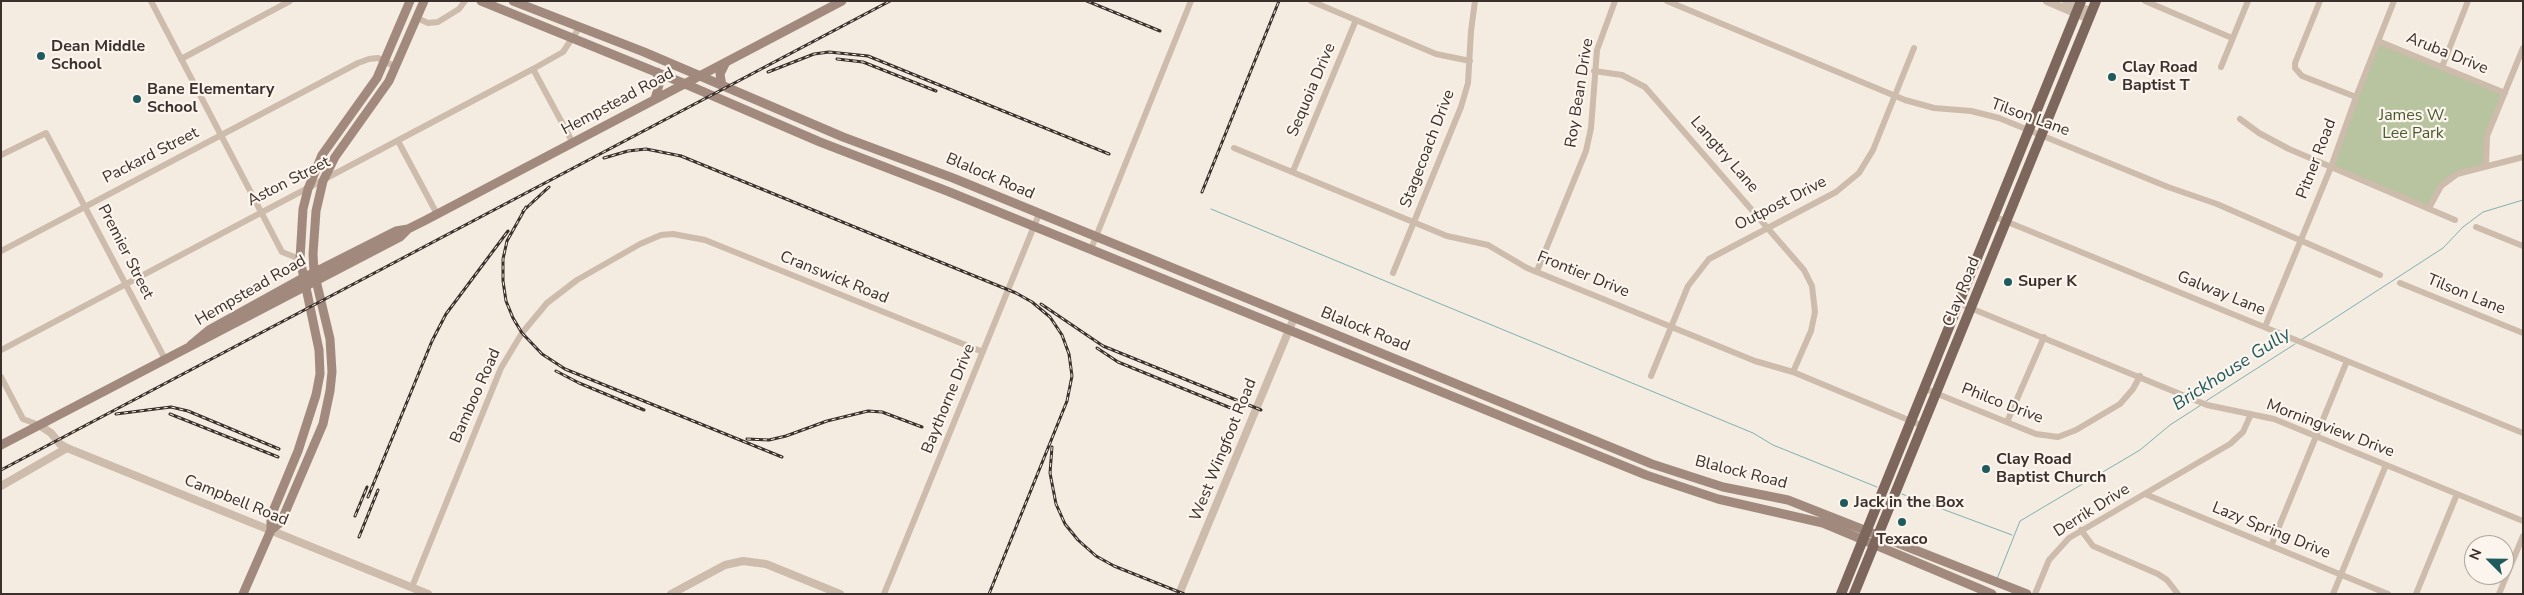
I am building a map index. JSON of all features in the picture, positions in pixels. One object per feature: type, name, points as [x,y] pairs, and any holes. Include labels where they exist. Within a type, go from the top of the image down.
[{"type":"main road","points":[[243,594],[271,530],[271,516],[313,410],[320,374],[319,350],[300,259],[303,209],[308,188],[322,156],[370,89],[385,61],[410,1]]},
{"type":"main road","points":[[271,530],[281,522],[323,424],[332,372],[328,330],[315,277],[316,211],[323,181],[335,157],[356,126],[379,98],[396,67],[424,1]]},
{"type":"main road","name":"Blalock Road","points":[[481,1],[657,72],[774,123],[1091,249],[1646,475],[1718,499],[1823,523],[1987,592]]},
{"type":"main road","name":"Blalock Road","points":[[512,1],[865,145],[952,178],[1652,464],[1723,486],[1788,500],[1817,510],[2027,594]]},
{"type":"main road","name":"Hempstead Road","points":[[1,445],[191,344],[209,330],[233,321],[304,282],[376,246],[396,231],[408,229],[842,1]]},
{"type":"main road","name":"Clay Road","points":[[1854,594],[2096,1]]},
{"type":"main road","name":"Clay Road","points":[[1840,594],[2079,7]]},
{"type":"main road","points":[[722,86],[720,74],[726,61]]},
{"type":"main road","points":[[655,99],[659,85],[657,72]]},
{"type":"main road","points":[[774,123],[780,110]]},
{"type":"main road","points":[[347,119],[356,126]]},
{"type":"main road","points":[[860,157],[865,145]]},
{"type":"main road","points":[[947,191],[952,178]]},
{"type":"main road","points":[[1185,288],[1190,276]]},
{"type":"main road","points":[[1358,358],[1364,346]]},
{"type":"main road","points":[[1432,388],[1437,375]]},
{"type":"main road","points":[[1504,418],[1509,406]]},
{"type":"main road","points":[[1579,448],[1584,436]]},
{"type":"main road","points":[[298,451],[309,456]]},
{"type":"main road","points":[[1646,475],[1652,464]]},
{"type":"main road","points":[[1891,469],[1903,474]]},
{"type":"main road","points":[[1718,499],[1723,486]]},
{"type":"main road","points":[[1758,507],[1784,508],[1788,500]]},
{"type":"main road","points":[[1795,516],[1802,509],[1817,510]]},
{"type":"main road","points":[[1948,576],[1952,565]]},
{"type":"street","points":[[150,1],[282,252],[300,259]]},
{"type":"street","points":[[181,59],[290,1]]},
{"type":"street","points":[[417,18],[428,23],[438,22],[459,9],[465,1]]},
{"type":"street","points":[[1091,249],[1191,1]]},
{"type":"street","points":[[1311,1],[1436,54],[1470,61]]},
{"type":"street","name":"Stagecoach Drive","points":[[1393,273],[1462,107],[1470,61],[1471,31],[1476,1]]},
{"type":"street","name":"Roy Bean Drive","points":[[1537,272],[1586,152],[1591,128],[1594,71],[1600,42],[1615,1]]},
{"type":"street","name":"Tilson Lane","points":[[1667,1],[1920,105],[1999,118],[2168,187],[2217,204],[2300,242],[2380,275]]},
{"type":"street","points":[[2047,1],[2079,7]]},
{"type":"street","points":[[2066,1],[2090,15]]},
{"type":"street","points":[[2144,1],[2232,38]]},
{"type":"street","points":[[2221,67],[2248,1]]},
{"type":"street","points":[[2320,1],[2295,63],[2296,70],[2302,76],[2356,97]]},
{"type":"street","name":"Pitner Road","points":[[2264,327],[2331,167],[2394,1]]},
{"type":"street","points":[[2442,67],[2468,1]]},
{"type":"street","name":"Sequoia Drive","points":[[1293,171],[1356,20]]},
{"type":"street","name":"Aston Street","points":[[1,350],[534,69],[563,52],[579,28]]},
{"type":"street","name":"Aruba Drive","points":[[2378,41],[2505,93]]},
{"type":"street","name":"Outpost Drive","points":[[1651,376],[1693,277],[1709,258],[1836,192],[1853,180],[1873,150],[1914,48]]},
{"type":"street","points":[[2486,166],[2487,136],[2523,48]]},
{"type":"street","name":"Packard Street","points":[[1,251],[358,63],[368,59],[385,61]]},
{"type":"street","points":[[385,61],[396,67]]},
{"type":"street","points":[[534,69],[573,143]]},
{"type":"street","name":"Langtry Lane","points":[[1594,71],[1622,76],[1645,87],[1804,270],[1814,294],[1814,320],[1793,372]]},
{"type":"street","points":[[2240,119],[2266,137],[2455,220]]},
{"type":"street","name":"Premier Street","points":[[1,155],[46,133],[165,358]]},
{"type":"street","points":[[398,141],[437,214]]},
{"type":"street","name":"Frontier Drive","points":[[1234,148],[1460,240],[1488,245],[1537,272],[1755,361],[1793,372],[1923,426]]},
{"type":"street","points":[[2429,208],[2441,186],[2450,177],[2523,156]]},
{"type":"street","name":"Baythorne Drive","points":[[884,594],[1039,214]]},
{"type":"street","name":"Galway Lane","points":[[1993,216],[2523,433]]},
{"type":"street","points":[[2476,227],[2523,246]]},
{"type":"street","name":"Cranswick Road","points":[[673,234],[706,240],[983,352]]},
{"type":"street","name":"Bamboo Road","points":[[412,587],[501,368],[522,333],[547,303],[577,280],[640,244],[661,236],[673,234]]},
{"type":"street","name":"Tilson Lane","points":[[2400,283],[2523,333]]},
{"type":"street","name":"Morningview Drive","points":[[1958,303],[2207,405],[2274,418],[2523,521]]},
{"type":"street","name":"West Wingfoot Road","points":[[1179,594],[1294,318]]},
{"type":"street","points":[[2007,422],[2044,337]]},
{"type":"street","points":[[2271,546],[2347,361]]},
{"type":"street","name":"Philco Drive","points":[[1923,388],[2036,434],[2058,437],[2076,430],[2120,404],[2133,390],[2140,376]]},
{"type":"street","points":[[1,377],[23,419],[39,425]]},
{"type":"street","name":"Derrik Drive","points":[[2035,594],[2054,554],[2069,538],[2230,444],[2243,432],[2251,414]]},
{"type":"street","name":"Campbell Road","points":[[39,425],[67,448],[428,594]]},
{"type":"street","points":[[1,486],[67,448]]},
{"type":"street","points":[[2333,594],[2386,465]]},
{"type":"street","name":"Lazy Spring Drive","points":[[2145,494],[2388,594]]},
{"type":"street","points":[[2416,594],[2457,494]]},
{"type":"street","points":[[2081,530],[2093,546],[2158,574],[2167,580],[2178,594]]},
{"type":"street","points":[[2499,594],[2523,536]]},
{"type":"street","points":[[671,594],[725,565],[743,560],[766,564],[840,594]]},
{"type":"green space","name":"James W. Lee Park","points":[[2378,41],[2505,93],[2487,136],[2486,166],[2450,177],[2429,208],[2331,167]]},
{"type":"waterway","name":"Brickhouse Gully","points":[[2301,340],[2443,248],[2463,227],[2483,212],[2523,200]]},
{"type":"waterway","points":[[1211,209],[1753,433],[1773,445],[1877,487]]},
{"type":"waterway","name":"Brickhouse Gully","points":[[2206,401],[2295,344]]},
{"type":"waterway","name":"Brickhouse Gully","points":[[1997,579],[2020,521],[2140,450],[2170,425],[2201,405]]},
{"type":"waterway","points":[[1902,494],[2012,535]]},
{"type":"railway","points":[[1,470],[890,1]]},
{"type":"railway","points":[[1087,1],[1160,31]]},
{"type":"railway","points":[[1202,192],[1279,1]]},
{"type":"railway","points":[[768,72],[814,54],[829,52],[868,56],[1109,154]]},
{"type":"railway","points":[[837,59],[863,62],[936,91]]},
{"type":"railway","points":[[604,158],[628,151],[646,149],[681,156],[1016,293],[1032,302],[1050,317],[1062,335],[1069,354],[1072,376],[1067,401],[989,594]]},
{"type":"railway","points":[[523,211],[549,187]]},
{"type":"railway","points":[[526,207],[507,241],[503,259],[503,281],[506,301],[513,318],[522,333],[542,354],[565,369],[782,457]]},
{"type":"railway","points":[[368,497],[432,341],[446,314],[508,231]]},
{"type":"railway","points":[[1041,304],[1103,346],[1261,410]]},
{"type":"railway","points":[[1097,348],[1118,362],[1238,411]]},
{"type":"railway","points":[[556,371],[579,383],[644,410]]},
{"type":"railway","points":[[116,414],[171,407],[188,411],[279,449]]},
{"type":"railway","points":[[747,439],[769,440],[827,421],[868,411],[882,412],[922,427]]},
{"type":"railway","points":[[170,414],[278,457]]},
{"type":"railway","points":[[1052,447],[1050,473],[1056,504],[1065,524],[1078,540],[1096,556],[1114,566],[1184,594]]},
{"type":"railway","points":[[355,516],[367,487]]},
{"type":"railway","points":[[359,537],[378,490]]},
{"type":"place","name":"Dean Middle School","points":[[41,56]]},
{"type":"place","name":"Clay Road Baptist T","points":[[2112,77]]},
{"type":"place","name":"Bane Elementary School","points":[[137,99]]},
{"type":"place","name":"Super K","points":[[2008,282]]},
{"type":"place","name":"Clay Road Baptist Church","points":[[1986,469]]},
{"type":"place","name":"Jack in the Box","points":[[1844,503]]},
{"type":"place","name":"Texaco","points":[[1902,522]]}]
